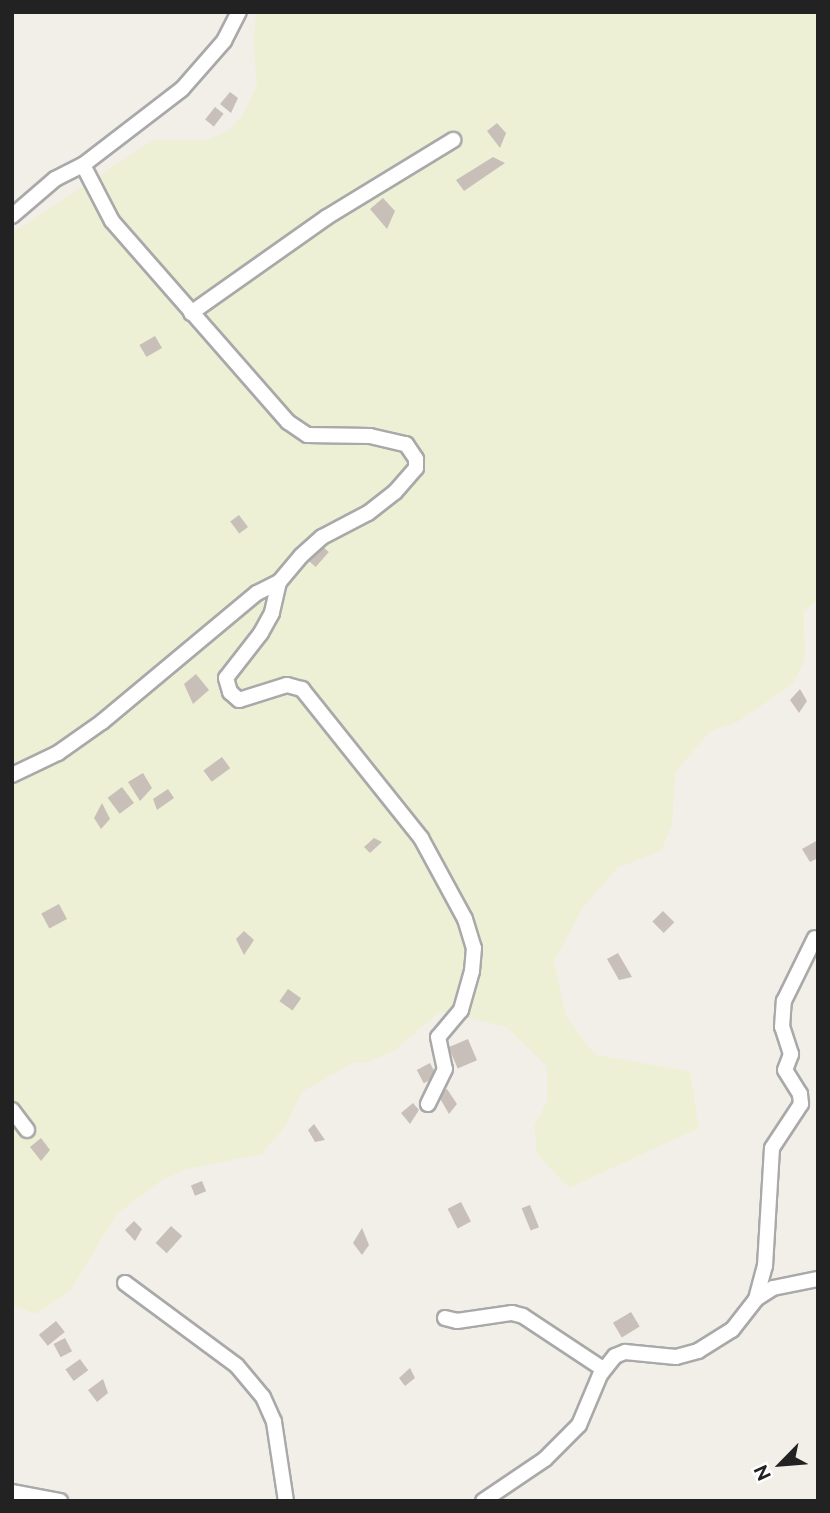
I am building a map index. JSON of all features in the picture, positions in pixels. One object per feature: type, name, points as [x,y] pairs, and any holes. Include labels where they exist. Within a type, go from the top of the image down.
[{"type":"street","points":[[12,216],[55,179],[83,165],[182,89],[224,41],[239,12]]},
{"type":"street","points":[[191,313],[327,217],[453,140]]},
{"type":"street","points":[[12,775],[58,753],[102,722],[257,593],[279,582],[322,537],[368,513],[395,492],[416,468],[416,459],[406,444],[370,436],[307,435],[288,422],[112,221],[83,165]]},
{"type":"street","points":[[279,582],[272,613],[229,671],[227,685],[239,700],[287,685],[302,689],[421,838],[471,936],[474,958],[469,986],[461,1010],[438,1037],[445,1069],[428,1104]]},
{"type":"street","points":[[756,1299],[765,1266],[772,1148],[801,1104],[800,1094],[785,1070],[791,1054],[782,1027],[784,1001],[815,938]]},
{"type":"street","points":[[12,1111],[27,1129]]},
{"type":"street","points":[[483,1501],[545,1459],[579,1424],[603,1369],[625,1352],[676,1357],[698,1351],[732,1330],[756,1299],[773,1288],[818,1279]]},
{"type":"street","points":[[125,1283],[237,1366],[263,1397],[274,1422],[286,1501]]},
{"type":"street","points":[[445,1318],[457,1321],[512,1313],[523,1316],[603,1369]]},
{"type":"street","points":[[12,1492],[60,1501]]},
{"type":"green space","points":[[256,12],[818,12],[818,599],[804,612],[805,660],[793,684],[736,723],[710,731],[676,772],[672,825],[661,851],[617,868],[583,908],[554,961],[566,1016],[595,1055],[690,1071],[699,1128],[569,1188],[537,1154],[534,1125],[547,1102],[547,1066],[506,1027],[441,1011],[395,1050],[369,1062],[353,1063],[302,1092],[286,1125],[262,1154],[187,1169],[162,1180],[117,1214],[70,1291],[36,1314],[12,1306],[12,233],[153,140],[206,140],[227,132],[242,116],[257,86],[253,42]]},
{"type":"building","points":[[230,92],[238,98],[231,113],[220,104]]},
{"type":"building","points":[[215,107],[224,114],[214,126],[205,120]]},
{"type":"building","points":[[497,123],[506,133],[500,148],[487,131]]},
{"type":"building","points":[[493,157],[505,163],[464,191],[456,180]]},
{"type":"building","points":[[383,198],[395,211],[387,229],[370,209]]},
{"type":"building","points":[[155,336],[162,348],[146,357],[139,345]]},
{"type":"building","points":[[239,515],[248,527],[239,534],[230,522]]},
{"type":"building","points":[[322,546],[329,552],[316,567],[309,561]]},
{"type":"building","points":[[196,674],[209,690],[193,704],[184,684]]},
{"type":"building","points":[[800,689],[807,701],[799,713],[790,700]]},
{"type":"building","points":[[222,757],[230,768],[212,782],[203,771]]},
{"type":"building","points":[[143,773],[152,788],[140,801],[128,782]]},
{"type":"building","points":[[122,787],[134,803],[120,814],[108,798]]},
{"type":"building","points":[[168,789],[174,798],[157,810],[153,799]]},
{"type":"building","points":[[102,803],[110,819],[101,829],[94,818]]},
{"type":"building","points":[[374,838],[382,842],[370,853],[364,847]]},
{"type":"building","points":[[818,840],[818,858],[810,862],[802,849]]},
{"type":"building","points":[[59,904],[67,919],[49,928],[41,913]]},
{"type":"building","points":[[663,911],[674,922],[664,933],[652,922]]},
{"type":"building","points":[[244,931],[254,940],[244,955],[236,939]]},
{"type":"building","points":[[618,953],[632,977],[619,980],[607,959]]},
{"type":"building","points":[[288,989],[301,998],[293,1010],[279,1001]]},
{"type":"building","points":[[468,1039],[477,1060],[458,1068],[449,1047]]},
{"type":"building","points":[[430,1063],[437,1076],[424,1083],[417,1070]]},
{"type":"building","points":[[447,1089],[457,1104],[449,1114],[438,1095]]},
{"type":"building","points":[[413,1103],[419,1110],[410,1124],[401,1113]]},
{"type":"building","points":[[314,1124],[325,1140],[315,1142],[308,1130]]},
{"type":"building","points":[[41,1138],[50,1150],[41,1161],[30,1147]]},
{"type":"building","points":[[202,1181],[206,1191],[195,1196],[191,1185]]},
{"type":"building","points":[[461,1202],[471,1222],[458,1228],[448,1209]]},
{"type":"building","points":[[530,1205],[539,1227],[531,1231],[522,1208]]},
{"type":"building","points":[[134,1221],[142,1229],[135,1241],[125,1230]]},
{"type":"building","points":[[171,1226],[182,1236],[167,1253],[156,1243]]},
{"type":"building","points":[[362,1228],[369,1245],[362,1255],[353,1243]]},
{"type":"building","points":[[631,1312],[640,1327],[622,1337],[613,1323]]},
{"type":"building","points":[[56,1321],[65,1332],[48,1346],[39,1335]]},
{"type":"building","points":[[65,1338],[72,1351],[61,1357],[54,1344]]},
{"type":"building","points":[[80,1359],[88,1370],[74,1381],[65,1370]]},
{"type":"building","points":[[410,1368],[415,1378],[405,1386],[399,1378]]},
{"type":"building","points":[[103,1379],[108,1393],[97,1402],[88,1390]]}]
